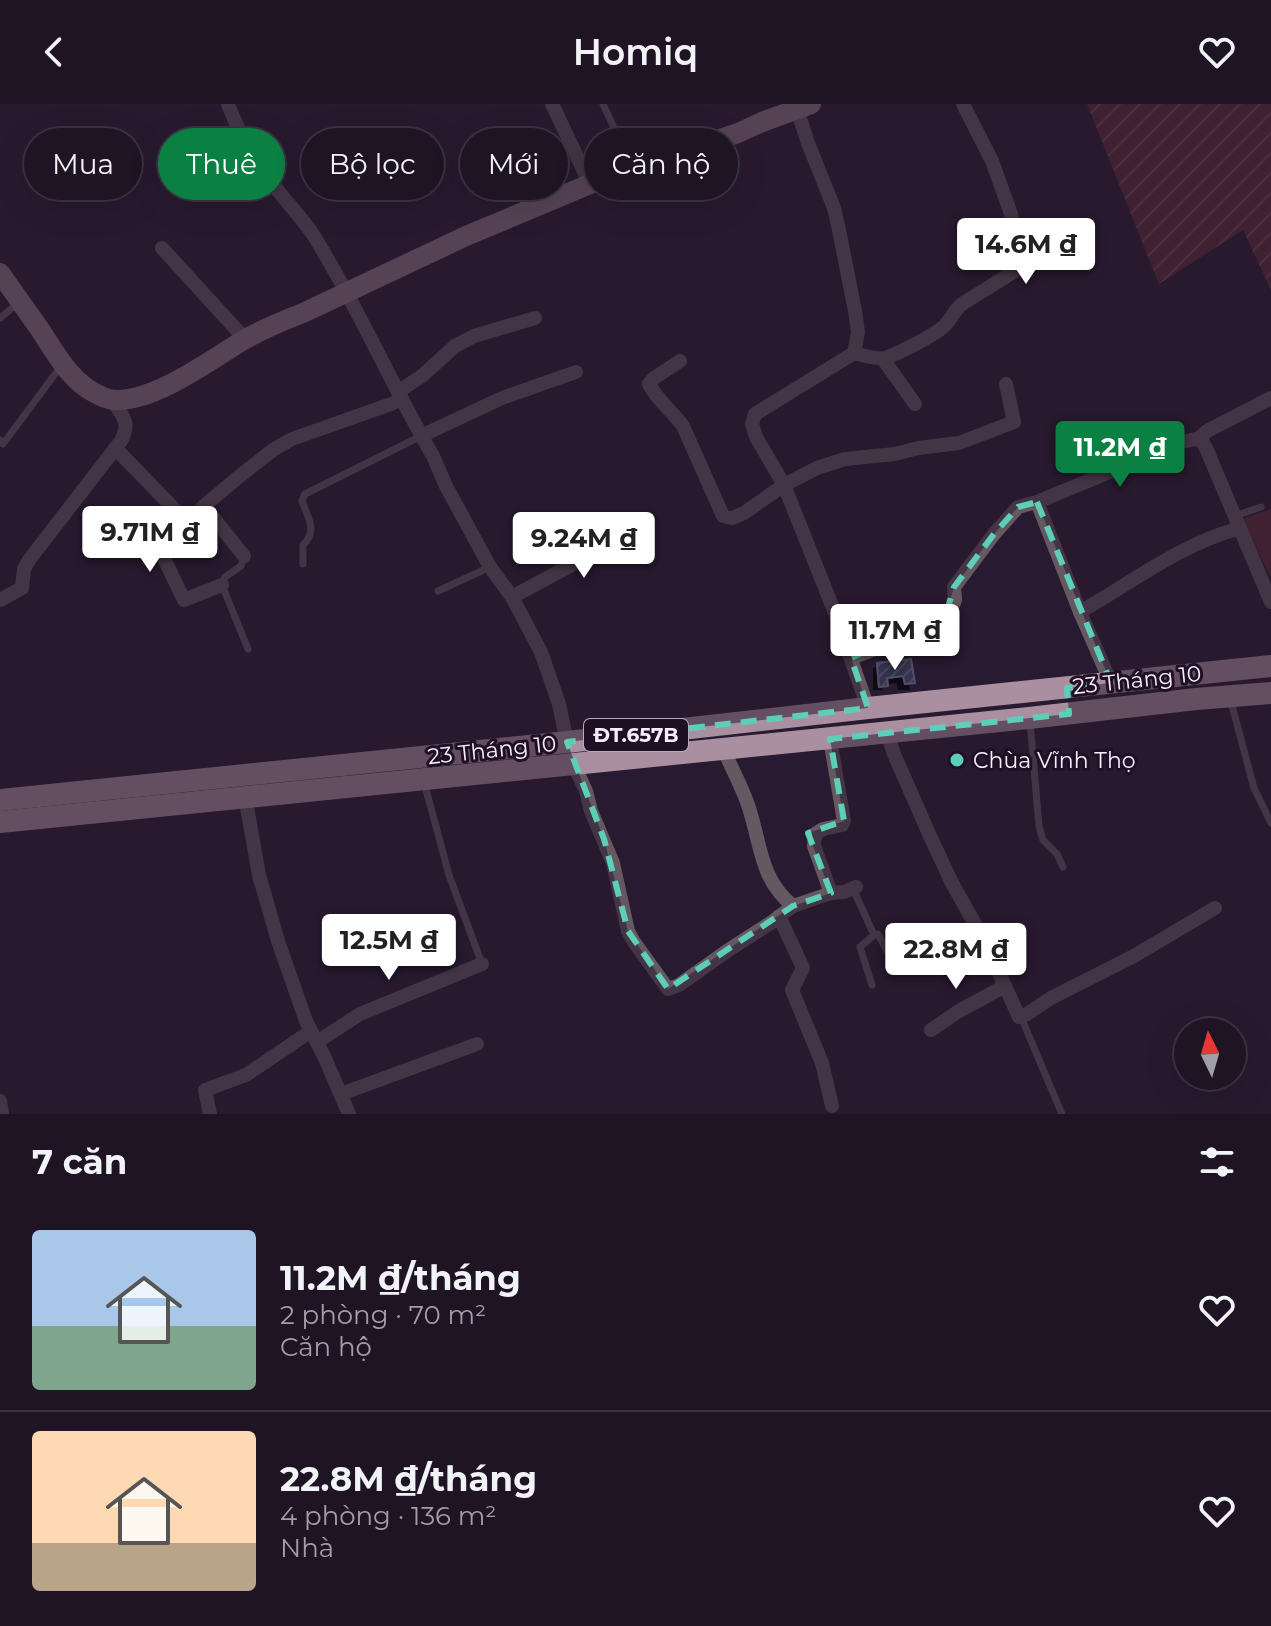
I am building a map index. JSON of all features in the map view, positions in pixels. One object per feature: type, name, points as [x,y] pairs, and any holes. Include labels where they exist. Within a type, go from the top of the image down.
[{"type":"main road","name":"23 Tháng 10","points":[[0,800],[1271,666]]},
{"type":"main road","points":[[1067,688],[1069,714]]},
{"type":"main road","name":"23 Tháng 10","points":[[0,822],[1271,693]]},
{"type":"main road","points":[[567,742],[574,765]]},
{"type":"street","points":[[228,104],[247,144],[276,188],[306,224],[347,292],[446,486],[490,567],[512,597],[541,652],[559,704],[567,742]]},
{"type":"street","points":[[552,104],[584,171]]},
{"type":"street","points":[[868,708],[784,485],[756,437],[752,424],[755,414],[854,353],[883,359],[940,330],[950,320],[954,310],[1018,269],[1021,257],[1011,214],[992,161],[963,104]]},
{"type":"street","points":[[738,133],[804,106],[837,219],[858,332],[854,353]]},
{"type":"street","points":[[113,401],[171,384],[245,339],[466,236],[584,187]]},
{"type":"street","points":[[162,248],[245,339]]},
{"type":"street","points":[[0,273],[63,364],[87,388],[113,401],[126,423],[127,431],[29,560],[24,569],[22,588],[0,600]]},
{"type":"street","points":[[222,585],[184,600],[157,544],[188,523],[204,506],[273,450],[292,439],[391,404],[455,346],[474,336],[535,318]]},
{"type":"street","points":[[883,359],[915,404]]},
{"type":"street","points":[[680,361],[649,384],[683,426],[723,516],[732,518],[817,468],[845,459],[959,443],[1014,422],[1006,384]]},
{"type":"street","points":[[421,436],[502,398],[576,372]]},
{"type":"street","points":[[851,658],[900,641],[946,614],[955,601],[954,587],[1018,507],[1182,442],[1200,438],[1207,431],[1271,398]]},
{"type":"street","points":[[1200,438],[1271,602]]},
{"type":"street","points":[[115,448],[188,523]]},
{"type":"street","points":[[1037,502],[1111,683]]},
{"type":"street","points":[[204,506],[244,556]]},
{"type":"street","points":[[1080,612],[1137,576],[1237,522]]},
{"type":"street","points":[[512,597],[575,563],[644,535]]},
{"type":"street","points":[[887,733],[930,836],[986,944],[1019,1017],[1134,956],[1215,908]]},
{"type":"street","points":[[830,739],[844,821],[842,825],[815,834],[814,846],[831,893]]},
{"type":"street","points":[[724,750],[745,796],[763,863],[781,894],[793,906]]},
{"type":"street","points":[[574,765],[613,863],[628,931],[668,989],[679,985],[793,906],[856,887]]},
{"type":"street","points":[[245,796],[259,875],[278,941],[306,1021],[349,1114]]},
{"type":"street","points":[[779,916],[803,968],[792,990],[822,1063],[832,1106]]},
{"type":"street","points":[[210,1114],[205,1090],[246,1075],[360,1014],[482,964]]},
{"type":"street","points":[[931,1030],[1005,986]]},
{"type":"street","points":[[341,1094],[477,1044]]},
{"type":"street","points":[[0,1101],[2,1114]]},
{"type":"lane","points":[[603,104],[614,128]]},
{"type":"lane","points":[[0,318],[20,302]]},
{"type":"lane","points":[[0,440],[3,444],[63,364]]},
{"type":"lane","points":[[303,564],[303,545],[310,539],[313,529],[302,501],[305,494],[421,436]]},
{"type":"lane","points":[[1237,522],[1261,507]]},
{"type":"lane","points":[[244,556],[241,566],[225,577],[222,585],[248,649]]},
{"type":"lane","points":[[438,591],[490,567]]},
{"type":"lane","points":[[1230,696],[1254,788],[1271,823]]},
{"type":"lane","points":[[1029,718],[1039,826],[1043,840],[1057,854],[1063,867]]},
{"type":"lane","points":[[423,780],[449,875],[482,964]]},
{"type":"lane","points":[[856,887],[855,893],[874,935]]},
{"type":"lane","points":[[872,985],[860,947],[874,935],[878,934],[896,968]]},
{"type":"lane","points":[[1021,1017],[1062,1114]]},
{"type":"highlighted area","points":[[1037,502],[1111,683],[1067,688],[1069,714],[830,739],[844,821],[808,833],[831,893],[793,906],[668,989],[628,931],[604,839],[567,742],[868,708],[851,658],[946,614],[954,587],[994,534],[1018,507]]},
{"type":"shaded area","points":[[1087,104],[1271,104],[1271,290],[1243,230],[1159,284]]},
{"type":"shaded area","points":[[1271,509],[1271,578],[1242,519]]},
{"type":"building","points":[[911,659],[915,683],[905,684],[903,676],[887,678],[888,686],[879,687],[877,663]]},
{"type":"place","name":"Chùa Vĩnh Thọ","points":[[957,760]]}]
